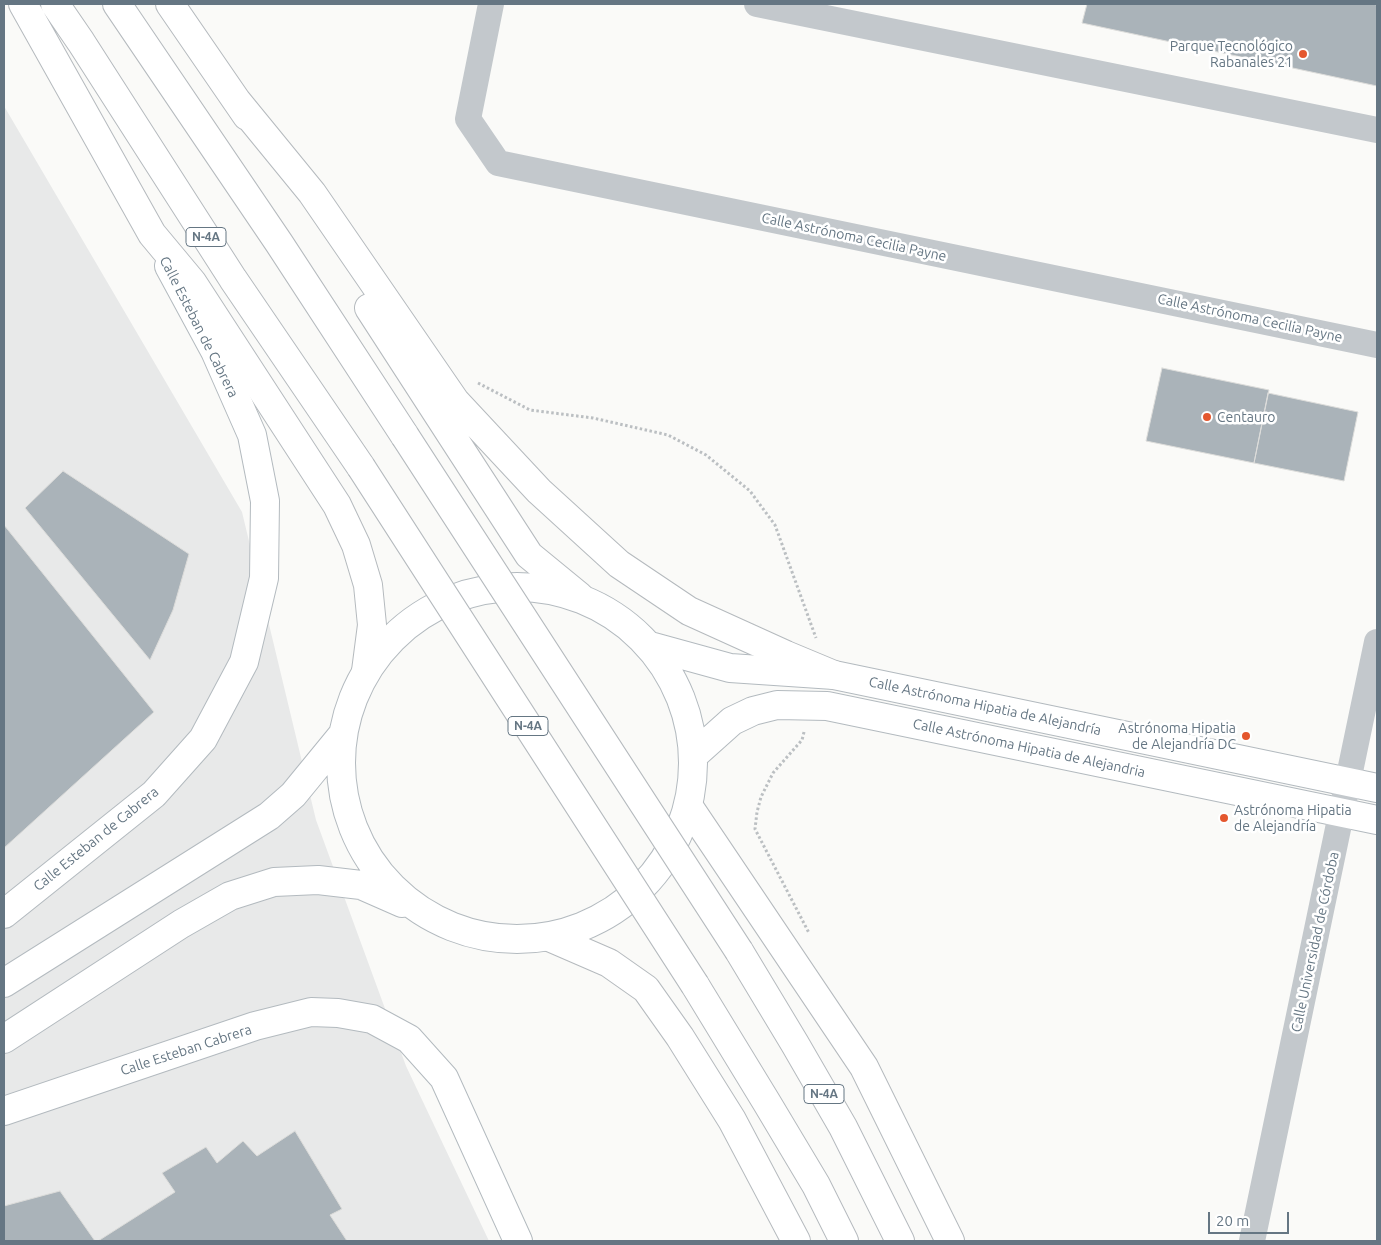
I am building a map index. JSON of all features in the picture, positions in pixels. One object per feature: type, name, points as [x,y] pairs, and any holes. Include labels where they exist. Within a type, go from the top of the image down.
[{"type":"main road","points":[[23,4],[152,234],[192,282],[336,505],[356,545],[368,585],[372,625],[366,671]]},
{"type":"main road","name":"N-4A","points":[[55,4],[233,279],[361,467],[695,985],[816,1185],[844,1241]]},
{"type":"main road","name":"N-4A","points":[[117,4],[279,243],[739,951],[843,1127],[900,1241]]},
{"type":"main road","points":[[4,1039],[181,924],[230,896],[274,882],[318,880],[361,885],[464,932],[506,940],[548,937],[596,922],[638,893],[669,853],[689,806],[694,755],[682,697],[650,646],[617,617],[579,596],[529,555],[236,100],[170,4]]},
{"type":"main road","points":[[236,100],[312,193],[456,401],[539,491],[619,564],[689,611],[834,675]]},
{"type":"main road","name":"Calle Esteban de Cabrera","points":[[4,914],[154,794],[203,739],[244,662],[264,578],[265,501],[252,436],[215,351],[152,234]]},
{"type":"main road","points":[[425,914],[385,880],[357,836],[342,786],[343,734],[352,701],[366,671],[406,625],[459,596],[519,586],[579,596]]},
{"type":"main road","name":"Calle Astrónoma Hipatia de Alejandría","points":[[650,646],[730,668],[834,675],[1377,788]]},
{"type":"main road","name":"Calle Astrónoma Hipatia de Alejandria","points":[[694,755],[732,721],[753,711],[777,705],[827,706],[1377,820]]},
{"type":"main road","points":[[4,983],[268,816],[292,795],[343,734]]},
{"type":"main road","points":[[689,806],[864,1067],[950,1241]]},
{"type":"main road","points":[[548,937],[608,963],[646,989],[680,1037],[732,1120],[796,1241]]},
{"type":"main road","name":"Calle Esteban Cabrera","points":[[4,1111],[255,1026],[311,1012],[338,1013],[372,1019],[409,1039],[444,1078],[518,1241]]},
{"type":"street","name":"Calle Astrónoma Cecilia Payne","points":[[491,4],[468,120],[498,163],[1377,345]]},
{"type":"street","points":[[757,4],[1377,130]]},
{"type":"street","name":"Calle Universidad de Córdoba","points":[[1252,1241],[1377,642]]},
{"type":"shaded area","points":[[4,106],[242,512],[316,820],[406,1066],[489,1241],[4,1241]]},
{"type":"building","name":"Parque Tecnológico Rabanales 21","points":[[1087,4],[1377,5],[1377,86],[1082,23]]},
{"type":"building","name":"Centauro","points":[[1162,368],[1269,390],[1254,463],[1146,441]]},
{"type":"building","points":[[1268,393],[1358,412],[1344,481],[1254,463]]},
{"type":"building","points":[[63,471],[189,554],[173,610],[150,660],[25,508]]},
{"type":"building","points":[[4,525],[154,712],[4,848]]},
{"type":"building","points":[[295,1131],[342,1209],[330,1215],[347,1241],[98,1241],[175,1192],[162,1173],[206,1147],[217,1163],[243,1141],[257,1156]]},
{"type":"building","points":[[60,1191],[95,1241],[4,1241],[4,1206]]},
{"type":"place","name":"Parque Tecnológico Rabanales 21","points":[[1303,54]]},
{"type":"place","name":"Centauro","points":[[1207,417]]},
{"type":"place","name":"Astrónoma Hipatia de Alejandría DC","points":[[1246,736]]},
{"type":"place","name":"Astrónoma Hipatia de Alejandría","points":[[1224,818]]}]
